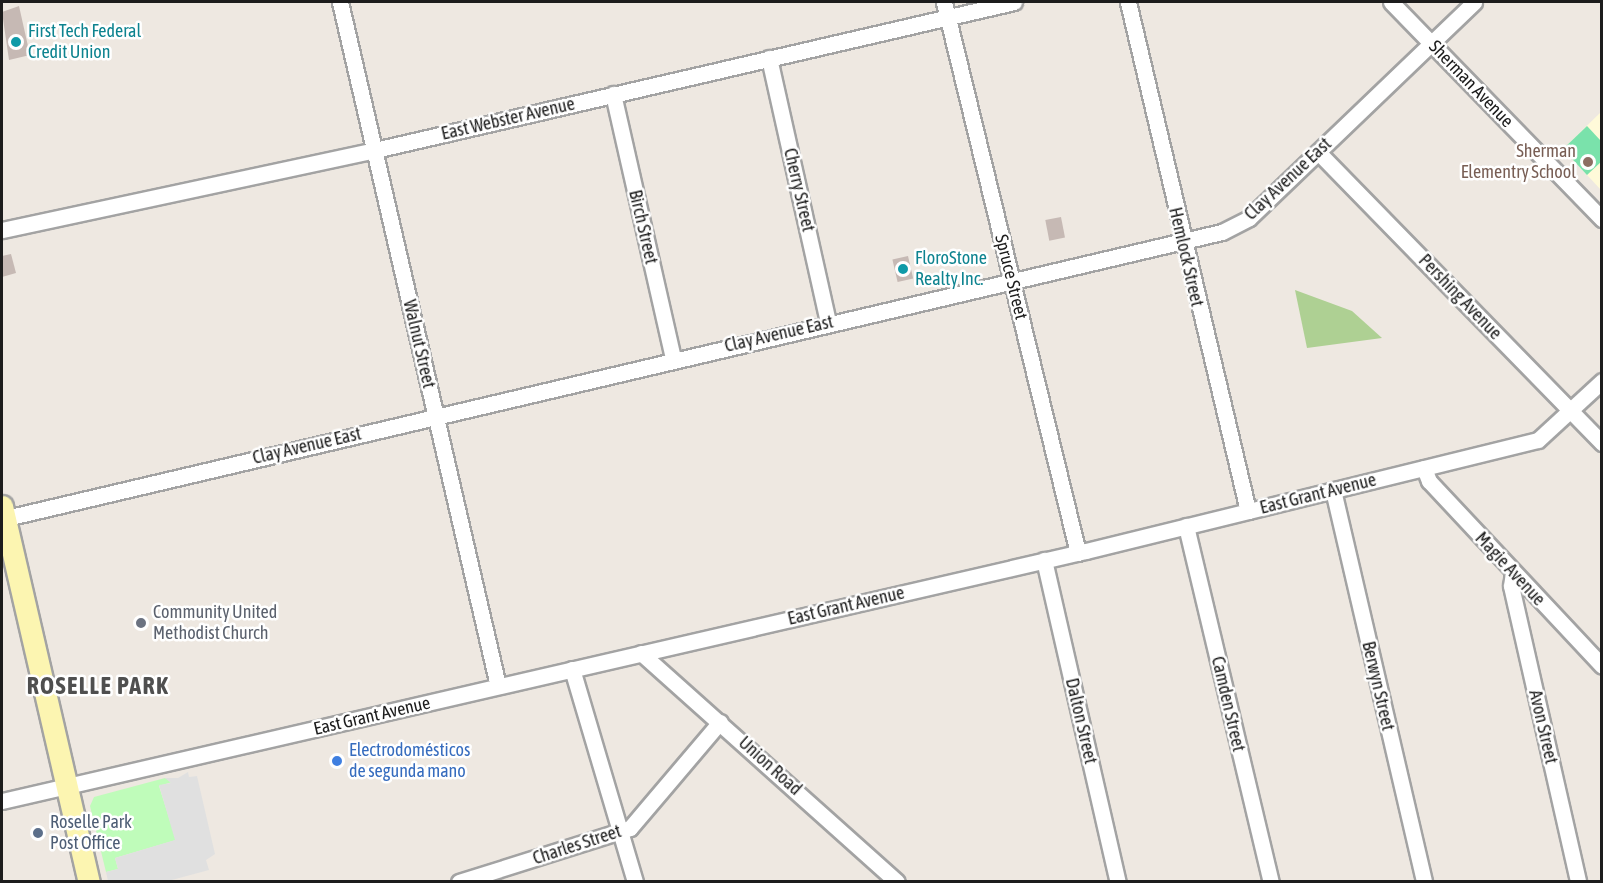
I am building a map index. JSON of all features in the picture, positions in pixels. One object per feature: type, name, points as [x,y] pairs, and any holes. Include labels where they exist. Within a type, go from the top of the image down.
[{"type":"street","name":"Walnut Street","points":[[340,2],[498,686]]},
{"type":"street","name":"Spruce Street","points":[[944,2],[1078,553]]},
{"type":"street","name":"East Webster Avenue","points":[[2,230],[375,150],[1014,2]]},
{"type":"street","name":"Hemlock Street","points":[[1128,2],[1182,241],[1248,511]]},
{"type":"street","name":"Sherman Avenue","points":[[1391,2],[1602,219]]},
{"type":"street","name":"Clay Avenue East","points":[[2,514],[436,415],[1239,226],[1474,2]]},
{"type":"street","name":"Cherry Street","points":[[769,58],[828,322]]},
{"type":"street","name":"Birch Street","points":[[613,94],[673,359]]},
{"type":"street","name":"Pershing Avenue","points":[[1318,152],[1602,443]]},
{"type":"street","name":"East Grant Avenue","points":[[2,801],[1078,553],[1538,440],[1602,381]]},
{"type":"street","name":"Magie Avenue","points":[[1424,468],[1429,481],[1602,666]]},
{"type":"street","name":"Berwyn Street","points":[[1333,490],[1424,882]]},
{"type":"street","points":[[2,514],[89,882]]},
{"type":"street","name":"Camden Street","points":[[1186,526],[1270,882]]},
{"type":"street","name":"Dalton Street","points":[[1044,560],[1118,882]]},
{"type":"street","name":"Avon Street","points":[[1513,572],[1511,586],[1578,882]]},
{"type":"street","name":"Union Road","points":[[641,653],[897,882]]},
{"type":"street","points":[[572,669],[635,882]]},
{"type":"street","name":"Charles Street","points":[[459,882],[620,833],[634,823],[720,722]]},
{"type":"shaded area","name":"Sherman Elementry School","points":[[1601,112],[1601,190],[1563,149]]},
{"type":"shaded area","points":[[188,772],[189,777],[197,776],[215,854],[206,860],[209,870],[168,881],[108,881],[106,872],[118,869],[115,858],[175,840],[159,785],[171,783],[165,778],[178,778]]},
{"type":"green space","name":"Sherman Elementry School","points":[[1587,126],[1601,141],[1602,161],[1587,175],[1563,149]]},
{"type":"green space","points":[[1295,290],[1352,311],[1382,338],[1307,348]]},
{"type":"green space","points":[[165,778],[172,782],[159,786],[176,840],[115,858],[118,869],[106,872],[90,806],[94,797]]},
{"type":"building","name":"First Tech Federal Credit Union","points":[[19,6],[30,55],[9,60],[2,12]]},
{"type":"building","points":[[1061,217],[1065,238],[1049,241],[1045,220]]},
{"type":"building","points":[[11,254],[16,273],[2,277],[2,256]]},
{"type":"building","name":"FloroStone Realty Inc.","points":[[908,256],[913,278],[898,282],[892,260]]},
{"type":"place","name":"First Tech Federal Credit Union","points":[[16,42]]},
{"type":"place","name":"Sherman Elementry School","points":[[1588,162]]},
{"type":"place","name":"FloroStone Realty Inc.","points":[[903,269]]},
{"type":"place","name":"Community United Methodist Church","points":[[141,623]]},
{"type":"place","name":"Electrodomésticos de segunda mano","points":[[337,761]]},
{"type":"place","name":"Roselle Park Post Office","points":[[38,833]]},
{"type":"district","name":"ROSELLE PARK","points":[[98,686]]}]
